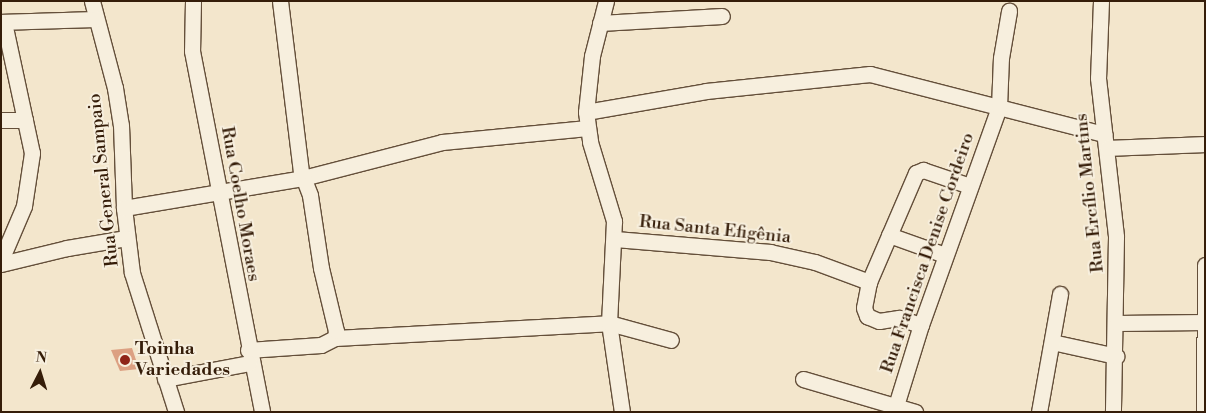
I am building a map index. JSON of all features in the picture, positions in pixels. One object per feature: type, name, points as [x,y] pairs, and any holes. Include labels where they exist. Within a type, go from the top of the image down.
[{"type":"street","name":"Rua General Sampaio","points":[[92,1],[115,88],[121,125],[126,238],[138,298],[176,412]]},
{"type":"street","name":"Rua Coelho Moraes","points":[[193,1],[190,42],[211,139],[218,190],[249,357],[262,412]]},
{"type":"street","points":[[280,1],[302,178],[310,195],[321,268],[336,320],[335,338]]},
{"type":"street","points":[[606,1],[592,56],[586,112],[587,128],[611,208],[615,239],[608,296],[609,323],[622,412]]},
{"type":"street","name":"Rua Ercílio Martins","points":[[1101,1],[1098,78],[1116,237],[1114,412]]},
{"type":"street","name":"Rua Francisca Denise Cordeiro","points":[[895,409],[945,255],[999,107],[1001,58],[1008,11]]},
{"type":"street","points":[[600,23],[722,16]]},
{"type":"street","points":[[1,260],[6,235],[30,181],[32,153],[3,22],[96,19]]},
{"type":"street","points":[[586,112],[706,91],[870,74],[999,107],[1105,141],[1205,144]]},
{"type":"street","points":[[1,120],[25,120]]},
{"type":"street","points":[[124,208],[218,190],[302,178],[442,142],[587,128]]},
{"type":"street","points":[[921,325],[899,318],[879,321],[867,316],[864,308],[869,282],[919,171],[970,186]]},
{"type":"street","points":[[889,235],[945,255]]},
{"type":"street","points":[[1,264],[67,248],[126,238]]},
{"type":"street","name":"Rua Santa Efigênia","points":[[615,239],[770,252],[839,271],[869,282]]},
{"type":"street","points":[[1204,412],[1205,265]]},
{"type":"street","points":[[1040,412],[1060,294]]},
{"type":"street","points":[[1116,323],[1205,322]]},
{"type":"street","points":[[165,379],[249,357],[321,345],[335,338],[609,323],[671,340]]},
{"type":"street","points":[[1052,342],[1116,356]]},
{"type":"street","points":[[803,379],[895,409],[914,412]]},
{"type":"building","name":"Toinha Variedades","points":[[132,348],[139,369],[120,371],[111,350]]},
{"type":"place","name":"Toinha Variedades","points":[[125,360]]}]
